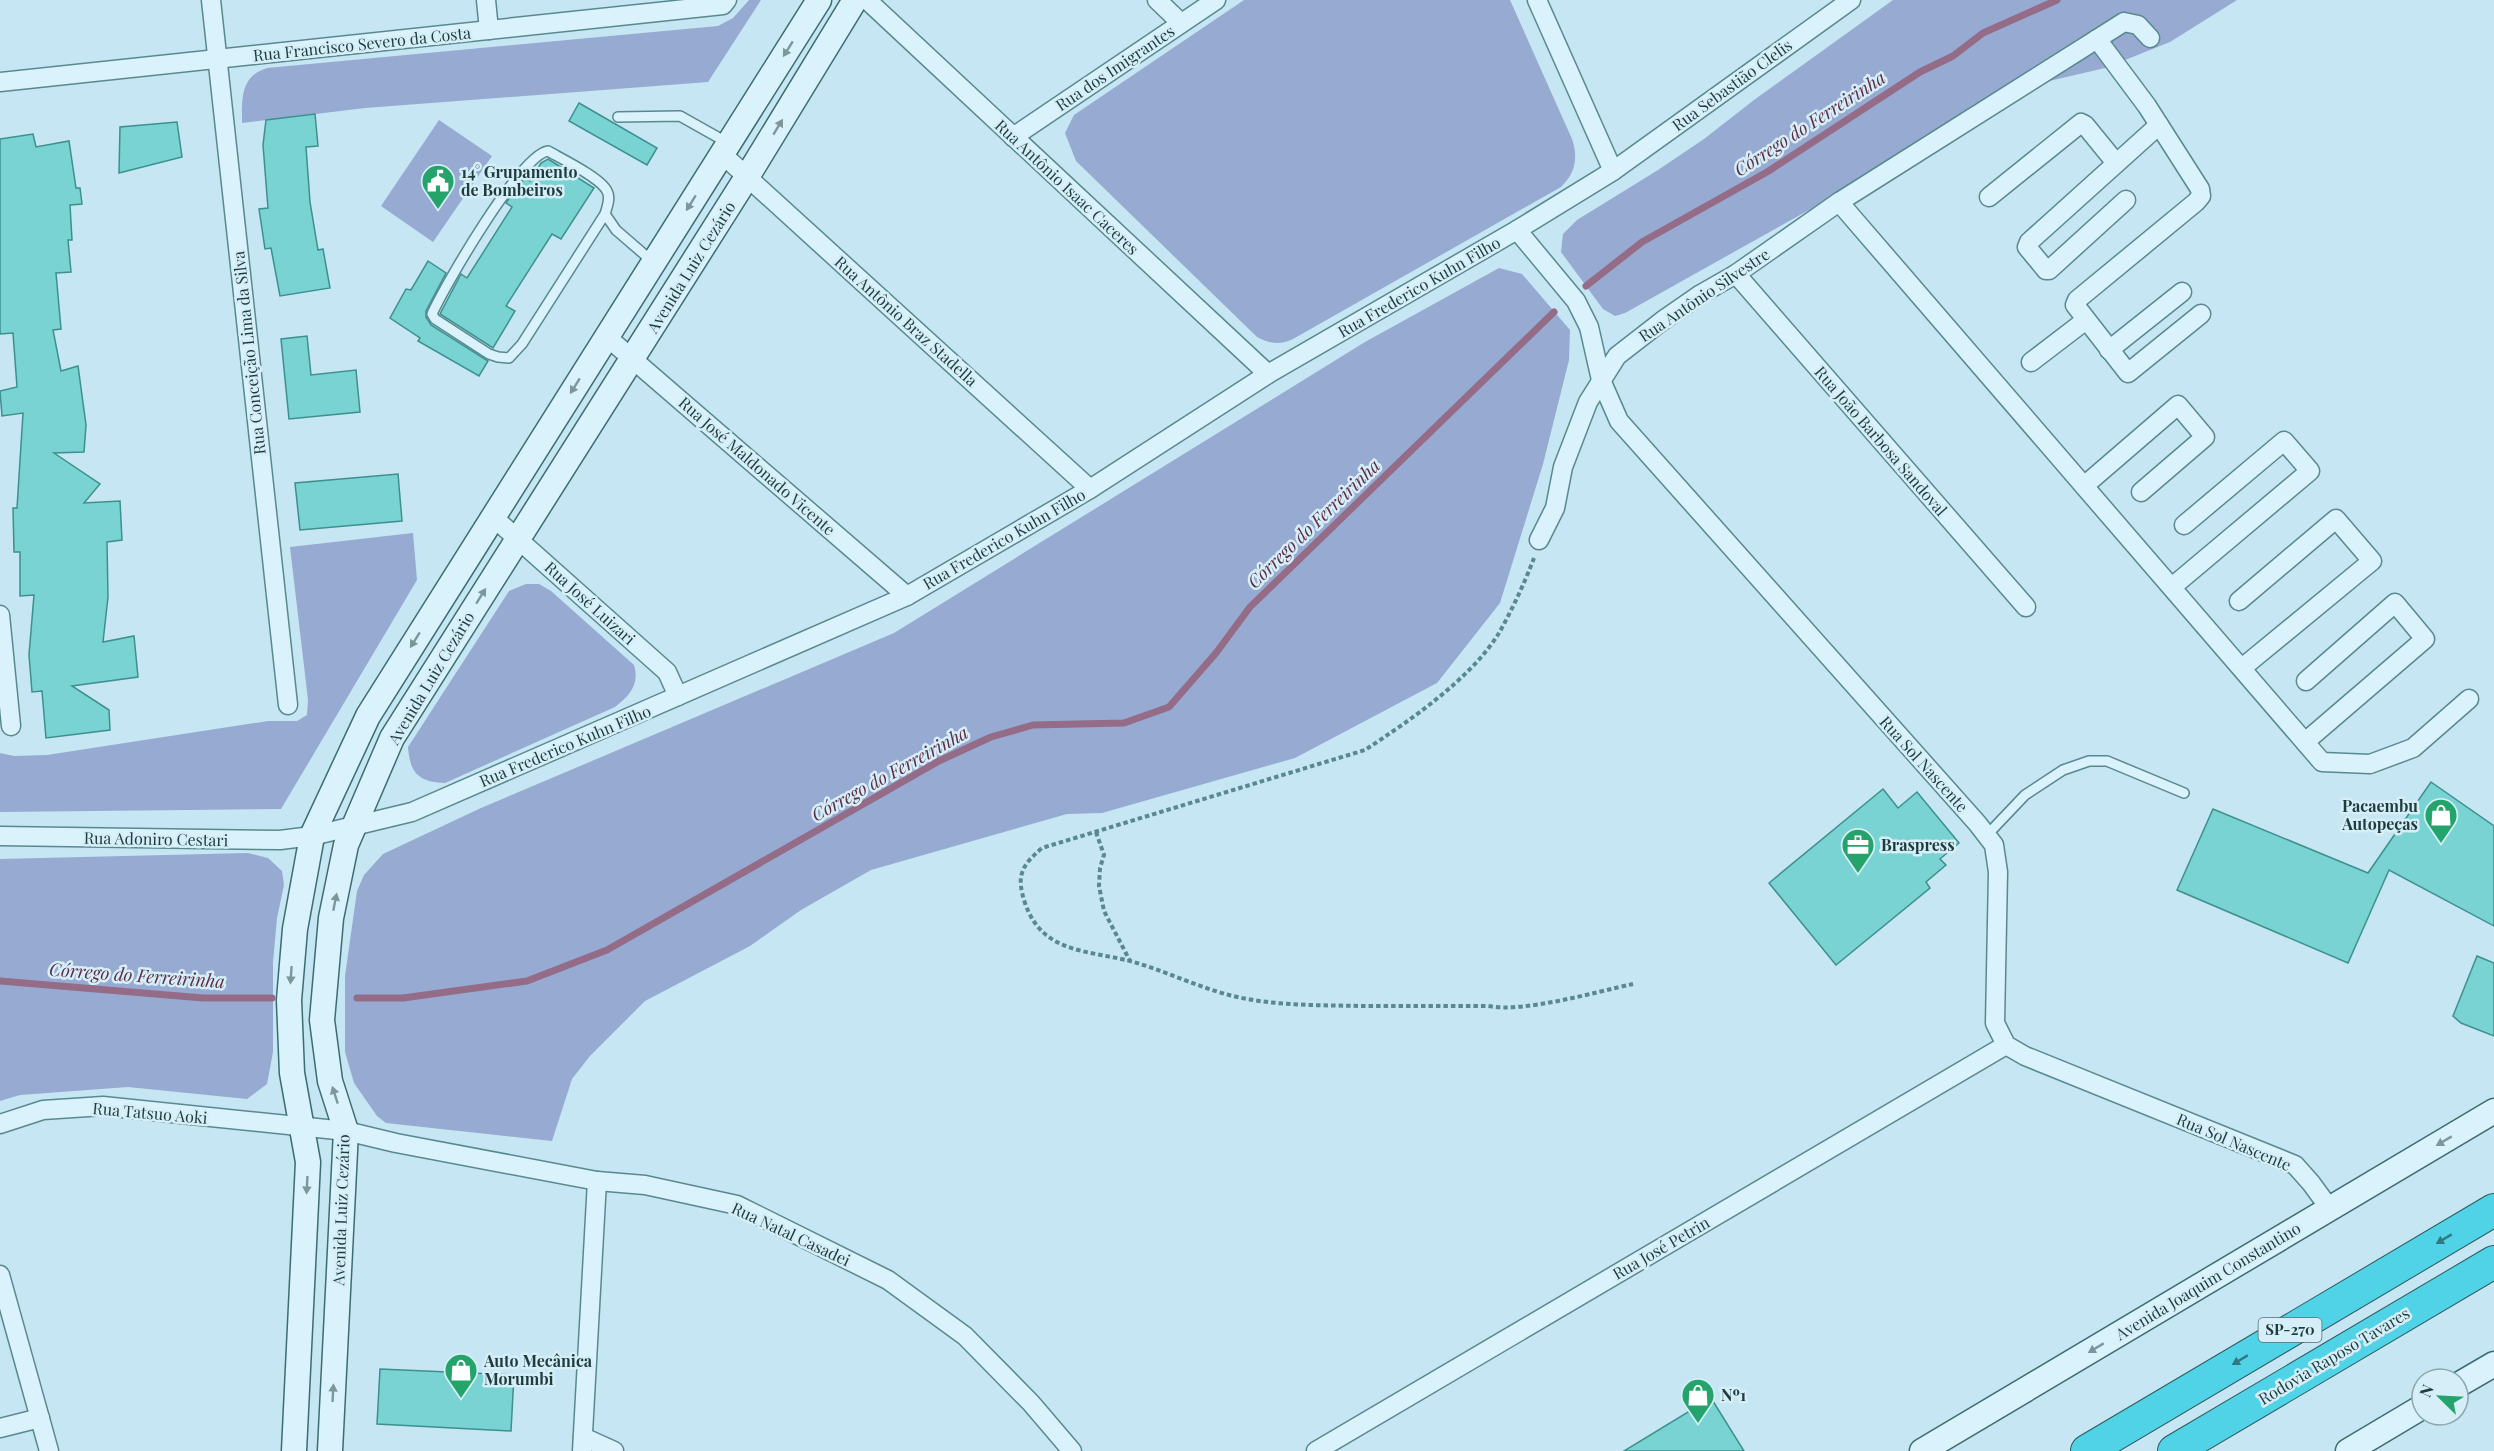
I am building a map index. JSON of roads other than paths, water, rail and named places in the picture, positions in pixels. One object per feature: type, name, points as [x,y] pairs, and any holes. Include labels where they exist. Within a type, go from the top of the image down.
[{"type":"highway","name":"SP-270","points":[[2086,1451],[2494,1210]]},
{"type":"highway","name":"Rodovia Raposo Tavares","points":[[2174,1451],[2494,1262]]},
{"type":"street","name":"Rua Conceição Lima da Silva","points":[[211,0],[288,705]]},
{"type":"street","points":[[486,0],[489,30]]},
{"type":"street","name":"Avenida Luiz Cezário","points":[[294,1451],[308,1162],[292,1073],[289,1000],[295,929],[312,836],[368,716],[819,0]]},
{"type":"street","name":"Avenida Luiz Cezário","points":[[330,1451],[346,1131],[330,1081],[322,1020],[331,918],[346,845],[392,738],[694,262],[855,0]]},
{"type":"street","name":"Rua Antônio Isaac Caceres","points":[[867,0],[1268,374]]},
{"type":"street","points":[[1157,0],[1181,24]]},
{"type":"street","name":"Rua dos Imigrantes","points":[[1013,137],[1216,0]]},
{"type":"street","points":[[1537,0],[1613,171]]},
{"type":"street","name":"Rua Sebastião Clelis","points":[[1613,171],[1851,0]]},
{"type":"street","name":"Rua Francisco Severo da Costa","points":[[0,82],[489,30],[725,2]]},
{"type":"street","name":"Rua Antônio Silvestre","points":[[1539,540],[1555,508],[1563,467],[1588,402],[1617,356],[1662,321],[1701,294],[1736,274],[1839,202],[2124,22],[2138,25],[2150,38]]},
{"type":"street","points":[[2097,39],[2159,125],[2200,189],[2201,196],[2077,300],[2075,305],[2128,373],[2201,314]]},
{"type":"street","points":[[1989,197],[2081,123],[2085,124],[2116,163]]},
{"type":"street","points":[[2126,200],[2049,270],[2027,247],[2029,242],[2159,125]]},
{"type":"street","name":"Rua Antônio Braz Stadella","points":[[725,149],[747,177],[1090,489]]},
{"type":"street","name":"Rua Frederico Kuhn Filho","points":[[312,836],[412,812],[906,596],[1090,489],[1268,374],[1517,230],[1613,171]]},
{"type":"street","points":[[1839,202],[2322,762],[2370,764],[2413,748],[2469,699]]},
{"type":"street","name":"Rua Sol Nascente","points":[[1517,230],[1576,301],[1590,327],[1602,380],[1619,421],[1994,845],[1998,872],[1995,1023],[2006,1044],[2025,1056],[2295,1165],[2330,1209]]},
{"type":"street","points":[[666,242],[694,262]]},
{"type":"street","name":"Rua João Barbosa Sandoval","points":[[1736,274],[2026,607]]},
{"type":"street","points":[[2109,350],[2182,292]]},
{"type":"street","points":[[2031,362],[2086,320]]},
{"type":"street","name":"Rua José Maldonado Vicente","points":[[607,337],[906,596]]},
{"type":"street","points":[[2084,486],[2178,405],[2205,437],[2141,492]]},
{"type":"street","points":[[2172,587],[2310,471],[2284,441],[2184,525]]},
{"type":"street","name":"Rua José Luizari","points":[[493,517],[668,672],[678,696]]},
{"type":"street","points":[[2240,601],[2336,519],[2372,561],[2242,668]]},
{"type":"street","points":[[2306,681],[2395,603],[2425,639],[2306,742]]},
{"type":"street","points":[[0,615],[11,726]]},
{"type":"street","name":"Rua Adoniro Cestari","points":[[0,836],[280,840],[312,836]]},
{"type":"street","name":"Rua José Petrin","points":[[1316,1451],[2006,1044]]},
{"type":"street","name":"Rua Tatsuo Aoki","points":[[0,1124],[43,1110],[103,1106],[302,1127]]},
{"type":"street","name":"Avenida Joaquim Constantino","points":[[1922,1451],[2494,1111]]},
{"type":"street","name":"Rua Natal Casadei","points":[[302,1127],[346,1131],[396,1143],[597,1181],[645,1185],[737,1205],[888,1280],[965,1336],[1031,1403],[1072,1451]]},
{"type":"street","points":[[597,1181],[582,1444],[614,1451]]},
{"type":"street","points":[[0,1275],[49,1451]]},
{"type":"street","points":[[2470,1378],[2494,1364]]},
{"type":"street","points":[[2348,1451],[2410,1414]]},
{"type":"street","points":[[0,1428],[40,1418]]},
{"type":"lane","points":[[618,117],[680,116],[725,149]]},
{"type":"lane","points":[[605,214],[522,344],[509,358],[489,354],[435,319],[432,314],[443,289],[513,182],[541,152],[548,151],[599,182],[607,190],[609,198],[605,214],[616,230],[653,262]]},
{"type":"lane","points":[[1987,835],[2025,795],[2063,770],[2089,761],[2107,761],[2184,793]]},
{"type":"waterway","name":"Córrego do Ferreirinha","points":[[1586,286],[1642,242],[1767,172],[1920,72],[1953,56],[1983,33],[2057,0]]},
{"type":"waterway","name":"Córrego do Ferreirinha","points":[[357,998],[403,998],[527,981],[607,950],[939,761],[991,737],[1033,725],[1124,723],[1169,707],[1216,653],[1250,607],[1554,312]]},
{"type":"waterway","name":"Córrego do Ferreirinha","points":[[0,981],[203,998],[272,998]]},
{"type":"place","name":"14° Grupamento de Bombeiros","points":[[438,210]]},
{"type":"place","name":"Pacaembu Autopeças","points":[[2441,844]]},
{"type":"place","name":"Braspress","points":[[1858,874]]},
{"type":"place","name":"Auto Mecânica Morumbi","points":[[461,1399]]},
{"type":"place","name":"Nº1","points":[[1698,1424]]}]
